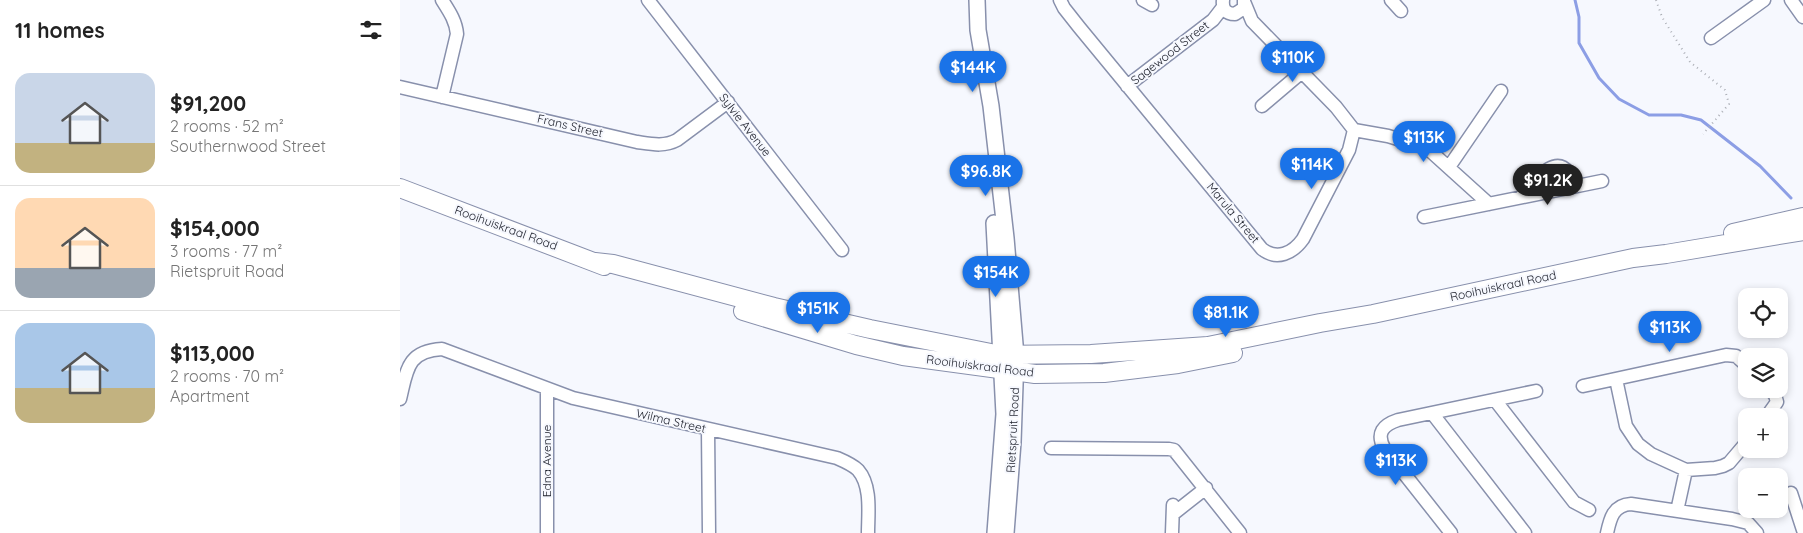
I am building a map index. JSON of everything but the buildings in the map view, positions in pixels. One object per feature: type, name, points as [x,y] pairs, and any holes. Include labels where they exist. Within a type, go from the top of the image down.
[{"type":"main road","name":"Rooihuiskraal Road","points":[[400,188],[408,194],[595,262],[640,271],[774,308],[1009,363],[1091,354],[1208,346],[1373,314],[1633,258],[1803,231]]},
{"type":"main road","name":"Rooihuiskraal Road","points":[[1633,258],[1672,245],[1803,217]]},
{"type":"street","points":[[442,0],[454,21],[457,34],[442,97]]},
{"type":"street","name":"Sylvie Avenue","points":[[648,0],[842,250]]},
{"type":"street","name":"Rietspruit Road","points":[[977,0],[978,30],[991,106],[1006,238],[1013,442],[1006,533]]},
{"type":"street","name":"Marula Street","points":[[1060,0],[1064,8],[1262,249],[1273,255],[1286,254],[1299,245],[1349,150],[1354,130]]},
{"type":"street","points":[[1392,0],[1401,10]]},
{"type":"street","points":[[1710,38],[1764,0]]},
{"type":"street","points":[[1791,0],[1803,17]]},
{"type":"street","points":[[1231,5],[1252,21],[1345,117],[1354,130],[1388,136],[1420,145],[1431,151],[1489,204]]},
{"type":"street","name":"Sagewood Street","points":[[1128,86],[1231,5]]},
{"type":"street","points":[[1262,106],[1302,72]]},
{"type":"street","name":"Frans Street","points":[[400,87],[637,142],[662,145],[677,140],[728,102]]},
{"type":"street","points":[[1449,167],[1501,91]]},
{"type":"street","points":[[1521,197],[1543,172],[1555,166],[1562,167],[1568,171],[1574,186]]},
{"type":"street","points":[[1424,218],[1602,181]]},
{"type":"street","name":"Wilma Street","points":[[400,399],[409,366],[416,356],[423,352],[442,349],[547,389],[587,402],[837,458],[852,466],[862,476],[866,489],[868,533]]},
{"type":"street","points":[[1583,386],[1726,355],[1738,358]]},
{"type":"street","name":"Rietspruit Road","points":[[995,533],[1009,363]]},
{"type":"street","points":[[1616,379],[1626,426],[1638,444],[1648,452],[1686,470],[1723,466],[1738,453]]},
{"type":"street","name":"Edna Avenue","points":[[547,389],[547,533]]},
{"type":"street","points":[[1451,533],[1384,448],[1380,439],[1381,430],[1392,422],[1536,391]]},
{"type":"street","points":[[1495,400],[1574,502],[1589,510]]},
{"type":"street","points":[[1432,414],[1525,533]]},
{"type":"street","points":[[708,429],[709,533]]},
{"type":"street","points":[[1051,448],[1174,450],[1240,533]]},
{"type":"street","points":[[1677,511],[1686,470]]},
{"type":"street","points":[[1172,533],[1173,510],[1206,488]]},
{"type":"street","points":[[1791,493],[1803,530]]},
{"type":"street","points":[[1608,533],[1609,522],[1614,512],[1625,504],[1744,522],[1758,533]]},
{"type":"path","points":[[1656,0],[1662,17],[1690,62],[1724,90],[1729,104],[1703,134]]},
{"type":"waterway","points":[[1575,0],[1579,17],[1579,43],[1599,78],[1619,99],[1649,115],[1681,115],[1701,120],[1760,166],[1791,198]]}]
